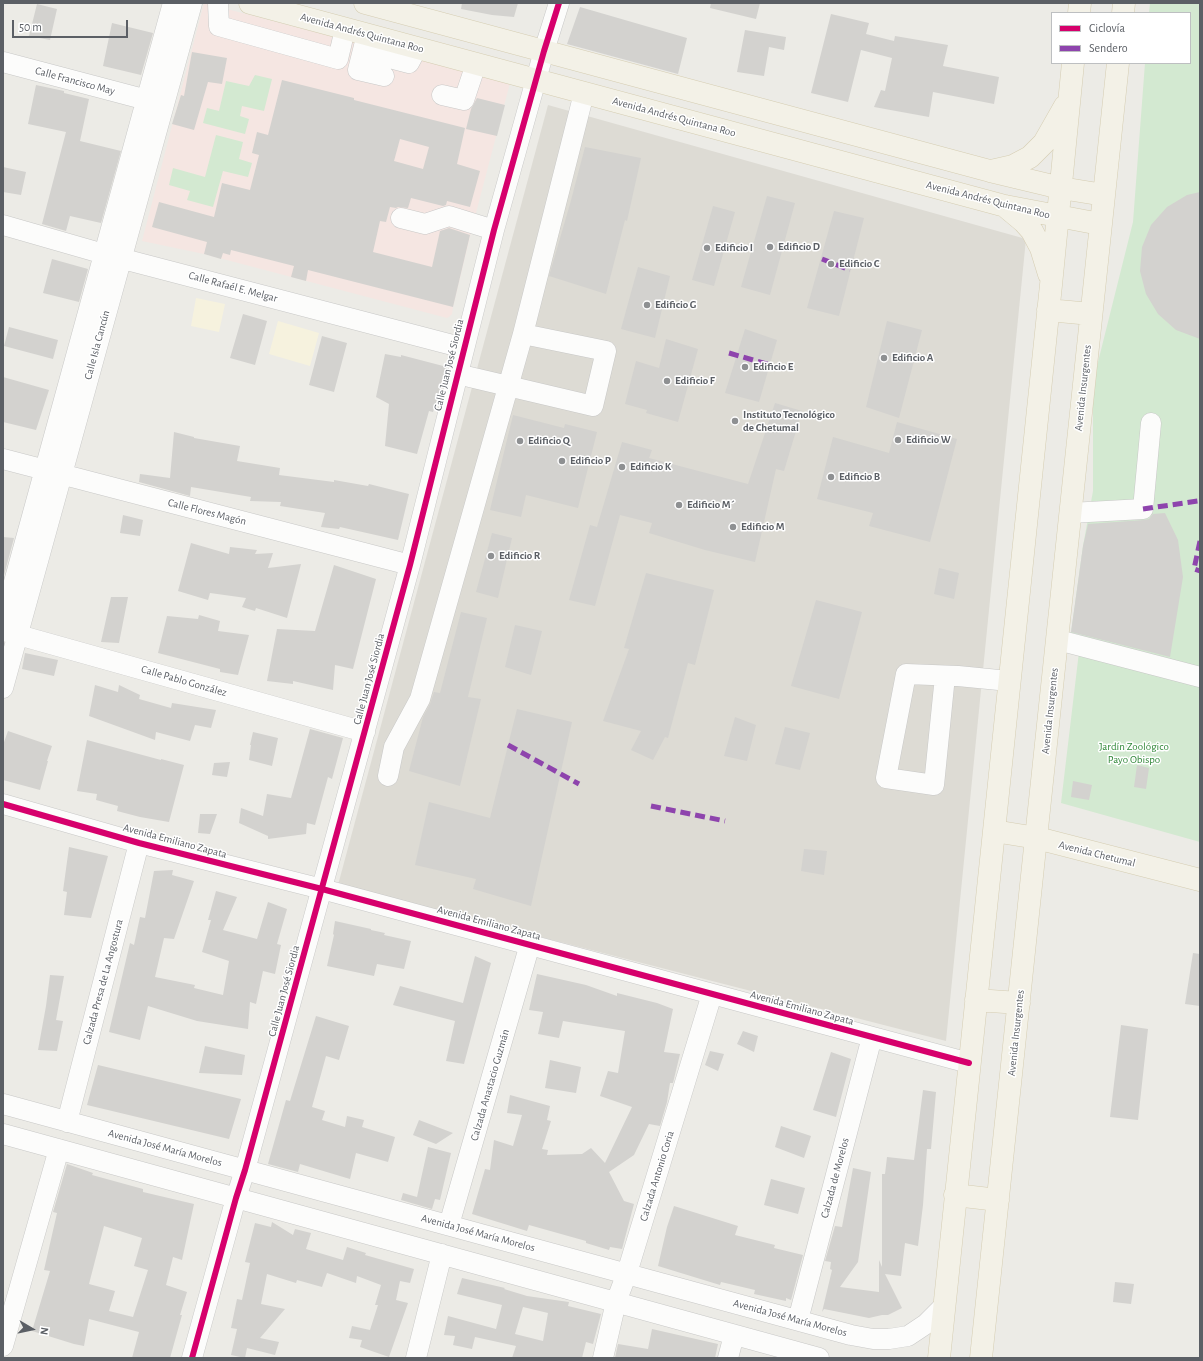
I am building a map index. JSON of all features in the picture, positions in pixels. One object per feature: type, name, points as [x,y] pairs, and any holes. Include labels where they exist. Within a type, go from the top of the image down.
[{"type":"main road","name":"Avenida Andrés Quintana Roo","points":[[250,3],[346,29],[365,43],[417,48],[1005,206],[1100,224]]},
{"type":"main road","points":[[365,3],[990,171],[1061,188],[1104,195]]},
{"type":"main road","points":[[938,1358],[1073,64]]},
{"type":"main road","name":"Avenida Insurgentes","points":[[981,1358],[1118,64]]},
{"type":"main road","points":[[990,171],[1013,166],[1030,157],[1044,144],[1069,98]]},
{"type":"main road","points":[[1005,206],[1032,231],[1041,248],[1051,285]]},
{"type":"main road","points":[[1048,310],[1091,314]]},
{"type":"main road","name":"Avenida Chetumal","points":[[994,831],[1036,838],[1200,880]]},
{"type":"main road","points":[[976,1000],[1019,1003]]},
{"type":"main road","points":[[955,1196],[998,1200]]},
{"type":"street","name":"Calle Isla Cancún","points":[[113,256],[146,100],[173,3]]},
{"type":"street","name":"Calle Isla Cancún","points":[[3,688],[10,633],[53,473],[113,256],[192,3]]},
{"type":"street","points":[[218,3],[219,26],[338,59],[346,29]]},
{"type":"street","name":"Calle Juan José Siordia","points":[[192,1358],[245,1170],[410,565],[494,230],[544,51],[559,3]]},
{"type":"street","points":[[365,43],[358,70],[384,76]]},
{"type":"street","name":"Calle Francisco May","points":[[3,62],[146,100]]},
{"type":"street","points":[[442,95],[464,100],[476,64]]},
{"type":"street","points":[[388,776],[394,747],[420,699],[508,386],[584,93]]},
{"type":"street","points":[[401,218],[425,224],[449,216],[494,230]]},
{"type":"street","name":"Calle Rafaél E. Melgar","points":[[3,225],[113,256],[464,348]]},
{"type":"street","points":[[457,374],[593,406],[606,351],[522,334]]},
{"type":"street","points":[[1070,513],[1143,509],[1151,423]]},
{"type":"street","name":"Calle Flores Magón","points":[[3,459],[410,565]]},
{"type":"street","name":"Calle Isla Cancún","points":[[3,622],[53,473]]},
{"type":"street","name":"Calle Pablo González","points":[[10,633],[364,732]]},
{"type":"street","points":[[1058,640],[1200,676]]},
{"type":"street","points":[[945,676],[934,785],[886,778],[906,674],[945,676],[1009,681]]},
{"type":"street","name":"Avenida Emiliano Zapata","points":[[3,804],[139,843],[322,889],[530,944],[969,1063]]},
{"type":"street","name":"Calzada Presa de La Angostura","points":[[67,1122],[139,843]]},
{"type":"street","name":"Calzada Anastacio Guzmán","points":[[449,1225],[530,944]]},
{"type":"street","name":"Calzada Antonio Coria","points":[[603,1358],[616,1302],[627,1273],[712,994]]},
{"type":"street","name":"Calzada de Morelos","points":[[798,1320],[872,1037]]},
{"type":"street","name":"Avenida José María Morelos","points":[[3,1104],[851,1335],[873,1339],[889,1339],[908,1336],[926,1324],[944,1306]]},
{"type":"street","points":[[3,1134],[817,1358]]},
{"type":"street","points":[[3,1346],[60,1149]]},
{"type":"street","points":[[416,1358],[442,1254]]},
{"type":"street","points":[[728,1358],[734,1335]]},
{"type":"shaded area","points":[[204,3],[510,83],[471,232],[452,314],[449,317],[447,318],[204,254],[142,241]]},
{"type":"shaded area","name":"Instituto Tecnológico de Chetumal","points":[[548,105],[1026,239],[946,1041],[338,885]]},
{"type":"shaded area","points":[[196,298],[225,304],[219,332],[191,326]]},
{"type":"shaded area","points":[[278,321],[319,333],[310,366],[269,354]]},
{"type":"green space","name":"Jardín Zoológico Payo Obispo","points":[[1150,3],[1200,3],[1200,842],[1061,803],[1081,635],[1071,633],[1083,546],[1093,491],[1093,382],[1133,222],[1145,64],[1191,64],[1191,12],[1149,12]]},
{"type":"green space","points":[[255,75],[272,79],[264,111],[242,106],[240,116],[249,119],[245,134],[203,123],[207,108],[219,111],[226,81],[249,86]]},
{"type":"green space","points":[[216,135],[243,142],[239,159],[252,163],[248,177],[223,171],[213,207],[187,200],[190,191],[169,185],[173,168],[205,177]]},
{"type":"building","points":[[462,3],[518,3],[514,17],[492,15],[461,9]]},
{"type":"building","points":[[711,3],[760,3],[756,19],[710,8]]},
{"type":"building","points":[[37,4],[57,9],[50,40],[29,36]]},
{"type":"building","points":[[580,7],[687,38],[678,74],[567,44]]},
{"type":"building","points":[[831,14],[869,23],[866,34],[894,41],[895,36],[948,45],[943,66],[999,77],[994,104],[933,92],[929,117],[874,107],[881,90],[885,91],[892,58],[861,50],[848,102],[811,93]]},
{"type":"building","points":[[112,23],[153,33],[141,75],[103,66]]},
{"type":"building","points":[[745,30],[786,37],[784,50],[769,47],[764,76],[737,72]]},
{"type":"building","points":[[192,52],[227,58],[222,84],[208,82],[194,130],[172,124],[181,95],[184,96]]},
{"type":"building","points":[[282,80],[465,128],[457,164],[480,171],[470,207],[447,201],[446,205],[443,206],[411,198],[408,208],[390,207],[386,222],[380,221],[373,252],[432,267],[440,231],[449,228],[470,235],[453,307],[308,270],[306,281],[291,277],[294,266],[231,250],[230,255],[223,253],[221,259],[204,254],[207,242],[152,227],[159,202],[214,217],[222,183],[250,190],[259,155],[252,153],[257,132],[268,135]],"holes":[[[400,139],[429,147],[423,169],[394,161]]]},
{"type":"building","points":[[36,85],[64,91],[64,93],[89,99],[80,141],[121,151],[101,223],[70,216],[66,231],[42,224],[66,132],[28,124]]},
{"type":"building","points":[[477,98],[505,105],[497,136],[466,129],[471,109]]},
{"type":"building","points":[[585,147],[641,158],[627,221],[625,220],[606,294],[549,276]]},
{"type":"building","points":[[3,167],[26,172],[21,195],[3,192]]},
{"type":"building","points":[[1200,192],[1200,339],[1176,330],[1158,314],[1146,294],[1140,271],[1142,247],[1151,225],[1167,207],[1187,195]]},
{"type":"building","points":[[767,196],[795,203],[770,295],[741,287]]},
{"type":"building","points":[[713,206],[735,212],[714,286],[692,280]]},
{"type":"building","points":[[834,211],[864,218],[839,316],[807,308]]},
{"type":"building","points":[[52,259],[88,269],[79,302],[43,293]]},
{"type":"building","points":[[638,267],[670,276],[655,338],[621,329]]},
{"type":"building","points":[[243,314],[267,321],[255,365],[230,358]]},
{"type":"building","points":[[887,321],[922,330],[899,418],[866,407]]},
{"type":"building","points":[[9,327],[58,340],[53,359],[4,346]]},
{"type":"building","points":[[745,329],[777,340],[759,402],[725,393]]},
{"type":"building","points":[[322,336],[347,343],[334,392],[309,385]]},
{"type":"building","points":[[666,339],[698,349],[678,422],[646,413],[647,410],[625,404],[636,361],[659,368]]},
{"type":"building","points":[[385,354],[401,357],[401,355],[447,367],[433,412],[429,411],[417,454],[385,446],[389,404],[376,397]]},
{"type":"building","points":[[3,377],[49,390],[36,430],[3,422]]},
{"type":"building","points":[[775,403],[802,411],[784,471],[776,469],[755,562],[705,550],[649,533],[652,523],[620,515],[595,606],[569,600],[590,525],[597,527],[622,442],[652,450],[649,458],[748,484]]},
{"type":"building","points":[[513,415],[564,428],[565,424],[597,432],[578,508],[526,495],[521,517],[490,510]]},
{"type":"building","points":[[897,422],[957,439],[930,542],[869,526],[873,513],[817,499],[833,437],[889,453]]},
{"type":"building","points":[[174,432],[194,438],[240,446],[237,461],[280,468],[279,475],[334,482],[334,480],[368,486],[369,484],[409,494],[398,540],[340,527],[339,529],[321,527],[325,513],[280,506],[281,502],[250,501],[251,497],[191,487],[190,496],[139,482],[140,474],[170,478]]},
{"type":"building","points":[[1165,513],[1178,540],[1183,577],[1170,657],[1071,632],[1083,546],[1088,524],[1144,520],[1149,519],[1153,514]]},
{"type":"building","points":[[123,515],[143,520],[140,536],[120,533]]},
{"type":"building","points":[[492,533],[512,538],[498,598],[476,592]]},
{"type":"building","points":[[3,537],[14,538],[3,579]]},
{"type":"building","points":[[191,543],[229,554],[230,547],[257,550],[255,554],[273,553],[268,568],[301,564],[287,618],[256,608],[255,611],[242,607],[246,598],[210,593],[208,600],[178,591]]},
{"type":"building","points":[[334,565],[376,579],[353,669],[335,665],[333,690],[293,681],[293,684],[267,681],[277,629],[315,631]]},
{"type":"building","points":[[939,568],[959,573],[954,599],[934,594]]},
{"type":"building","points":[[646,573],[714,590],[695,665],[688,663],[668,738],[665,737],[653,760],[631,750],[641,731],[603,721],[629,649],[624,648]]},
{"type":"building","points":[[111,597],[128,597],[119,643],[101,642]]},
{"type":"building","points":[[816,600],[862,612],[839,699],[791,686]]},
{"type":"building","points":[[461,612],[487,618],[468,697],[481,699],[460,786],[409,771],[423,717],[434,692],[440,693]]},
{"type":"building","points":[[199,615],[220,621],[218,631],[249,635],[238,675],[220,672],[220,669],[158,653],[167,616],[198,619]]},
{"type":"building","points":[[515,625],[542,631],[531,675],[505,667]]},
{"type":"building","points":[[25,653],[58,660],[54,676],[22,669]]},
{"type":"building","points":[[95,685],[118,692],[119,685],[140,695],[139,699],[171,708],[172,703],[216,710],[211,728],[195,725],[190,741],[156,732],[155,740],[89,716]]},
{"type":"building","points":[[517,709],[572,722],[531,906],[473,889],[476,879],[415,865],[429,802],[490,818]]},
{"type":"building","points":[[735,717],[756,725],[747,761],[724,756]]},
{"type":"building","points":[[785,727],[810,733],[800,770],[775,764]]},
{"type":"building","points":[[310,729],[343,738],[332,779],[328,777],[315,825],[307,823],[306,834],[268,839],[268,836],[239,823],[241,808],[263,816],[267,794],[291,798]]},
{"type":"building","points":[[8,731],[52,746],[40,790],[3,780],[3,745]]},
{"type":"building","points":[[253,732],[278,738],[272,766],[249,760]]},
{"type":"building","points":[[87,740],[184,765],[169,822],[117,811],[118,806],[96,800],[97,794],[77,791]]},
{"type":"building","points":[[230,762],[227,777],[212,775],[214,763]]},
{"type":"building","points":[[1137,765],[1149,768],[1146,789],[1134,787]]},
{"type":"building","points":[[1073,781],[1092,785],[1089,800],[1071,797]]},
{"type":"building","points":[[200,814],[217,814],[210,834],[198,833]]},
{"type":"building","points":[[69,847],[108,856],[91,918],[64,915],[67,892],[63,891]]},
{"type":"building","points":[[804,849],[827,851],[824,875],[801,871]]},
{"type":"building","points":[[173,870],[172,875],[194,881],[174,939],[164,938],[155,977],[195,985],[194,988],[223,995],[229,961],[202,952],[211,920],[208,920],[216,891],[237,897],[223,930],[257,939],[268,902],[287,909],[277,944],[281,945],[275,974],[263,971],[256,1004],[250,1002],[248,1029],[197,1021],[148,1006],[140,1040],[109,1032],[130,943],[134,945],[140,917],[145,918],[154,871]]},
{"type":"building","points":[[335,921],[371,929],[385,933],[384,935],[411,941],[404,969],[377,964],[374,976],[327,966],[334,935]]},
{"type":"building","points":[[1193,953],[1200,954],[1200,1006],[1185,1004]]},
{"type":"building","points":[[475,956],[491,963],[464,1064],[446,1061],[455,1021],[393,1005],[400,986],[463,1003]]},
{"type":"building","points":[[537,974],[586,985],[617,996],[617,993],[657,1003],[673,1009],[664,1052],[680,1054],[673,1083],[670,1083],[667,1102],[660,1126],[649,1124],[634,1155],[609,1172],[624,1201],[634,1204],[622,1249],[610,1247],[609,1250],[586,1243],[586,1241],[529,1225],[527,1231],[472,1214],[485,1169],[490,1170],[494,1140],[513,1146],[522,1115],[507,1113],[510,1095],[550,1106],[547,1120],[551,1121],[542,1149],[548,1150],[547,1155],[582,1154],[591,1148],[605,1163],[632,1107],[600,1096],[608,1071],[618,1073],[625,1031],[563,1021],[559,1038],[538,1034],[543,1012],[529,1010]]},
{"type":"building","points":[[50,975],[64,976],[56,1020],[63,1021],[57,1051],[38,1050]]},
{"type":"building","points":[[316,1016],[349,1026],[339,1060],[326,1056],[312,1107],[325,1111],[322,1120],[345,1127],[347,1116],[364,1120],[362,1127],[395,1137],[388,1162],[356,1153],[350,1179],[300,1164],[298,1172],[268,1164],[286,1100],[290,1101]]},
{"type":"building","points":[[1121,1025],[1148,1029],[1138,1120],[1110,1117]]},
{"type":"building","points":[[743,1031],[758,1036],[754,1052],[737,1044]]},
{"type":"building","points":[[205,1046],[245,1055],[242,1075],[199,1073]]},
{"type":"building","points":[[710,1051],[724,1054],[718,1071],[705,1065]]},
{"type":"building","points":[[831,1052],[851,1059],[836,1117],[813,1110]]},
{"type":"building","points":[[550,1060],[581,1067],[576,1093],[545,1088]]},
{"type":"building","points":[[98,1065],[241,1099],[229,1139],[87,1105]]},
{"type":"building","points":[[923,1090],[936,1092],[931,1149],[927,1149],[918,1246],[905,1243],[901,1276],[885,1274],[902,1308],[888,1315],[869,1318],[824,1309],[822,1312],[832,1270],[830,1269],[831,1262],[825,1261],[835,1226],[842,1227],[853,1168],[871,1172],[858,1262],[840,1287],[879,1292],[879,1260],[882,1267],[882,1174],[885,1174],[887,1157],[914,1160]]},
{"type":"building","points":[[419,1120],[453,1133],[436,1144],[413,1135]]},
{"type":"building","points":[[781,1126],[811,1136],[804,1158],[775,1147]]},
{"type":"building","points":[[428,1147],[451,1153],[440,1200],[435,1199],[432,1209],[401,1200],[403,1193],[417,1197]]},
{"type":"building","points":[[67,1164],[93,1173],[92,1175],[143,1189],[143,1192],[194,1204],[182,1260],[173,1257],[166,1285],[187,1292],[170,1358],[132,1358],[139,1332],[89,1319],[84,1346],[32,1331],[50,1271],[44,1270],[57,1213],[53,1212]],"holes":[[[104,1226],[142,1238],[134,1266],[148,1270],[133,1317],[109,1311],[115,1291],[89,1284]]]},
{"type":"building","points":[[771,1179],[805,1188],[798,1214],[764,1205]]},
{"type":"building","points":[[674,1206],[738,1226],[735,1235],[775,1245],[774,1248],[803,1255],[791,1300],[786,1298],[786,1301],[754,1294],[755,1290],[721,1282],[720,1285],[658,1266],[667,1227]]},
{"type":"building","points":[[272,1222],[293,1235],[295,1229],[311,1233],[306,1249],[343,1260],[347,1247],[366,1253],[365,1255],[414,1269],[410,1283],[400,1281],[396,1300],[408,1303],[389,1357],[360,1347],[362,1340],[349,1338],[352,1326],[370,1330],[378,1305],[375,1305],[381,1285],[357,1276],[356,1283],[327,1273],[322,1287],[297,1280],[296,1283],[267,1274],[261,1304],[285,1309],[260,1338],[279,1342],[275,1355],[247,1348],[245,1358],[231,1355],[237,1329],[231,1328],[237,1299],[242,1300],[250,1263],[245,1262],[255,1223],[271,1227]]},
{"type":"building","points":[[462,1278],[505,1288],[504,1289],[527,1296],[569,1302],[568,1306],[601,1314],[593,1344],[586,1342],[582,1358],[512,1358],[516,1346],[475,1337],[472,1349],[453,1345],[455,1336],[444,1335],[448,1316],[496,1329],[502,1305],[457,1294]],"holes":[[[523,1307],[548,1313],[543,1341],[515,1334]]]},
{"type":"building","points":[[1115,1282],[1134,1284],[1131,1304],[1113,1302]]},
{"type":"building","points":[[652,1329],[718,1344],[715,1358],[615,1358],[618,1344],[648,1349]]},
{"type":"marked path","points":[[822,259],[850,270]]},
{"type":"marked path","points":[[729,353],[770,365]]},
{"type":"marked path","points":[[1143,509],[1198,501],[1200,498]]},
{"type":"marked path","points":[[1200,541],[1194,569],[1200,571]]},
{"type":"marked path","points":[[508,745],[579,784]]},
{"type":"marked path","points":[[651,806],[725,821]]},
{"type":"cycle path","points":[[192,1358],[245,1170],[410,565],[494,230],[544,51],[559,3]]},
{"type":"cycle path","points":[[3,804],[139,843],[322,889],[969,1063]]},
{"type":"place","name":"Edificio D","points":[[770,247]]},
{"type":"place","name":"Edificio I","points":[[707,248]]},
{"type":"place","name":"Edificio C","points":[[831,264]]},
{"type":"place","name":"Edificio G","points":[[647,305]]},
{"type":"place","name":"Edificio A","points":[[884,358]]},
{"type":"place","name":"Edificio E","points":[[745,367]]},
{"type":"place","name":"Edificio F","points":[[667,381]]},
{"type":"place","name":"Instituto Tecnológico de Chetumal","points":[[735,421]]},
{"type":"place","name":"Edificio W","points":[[898,440]]},
{"type":"place","name":"Edificio Q","points":[[520,441]]},
{"type":"place","name":"Edificio P","points":[[562,461]]},
{"type":"place","name":"Edificio K","points":[[622,467]]},
{"type":"place","name":"Edificio B","points":[[831,477]]},
{"type":"place","name":"Edificio M´","points":[[679,505]]},
{"type":"place","name":"Edificio M","points":[[733,527]]},
{"type":"place","name":"Edificio R","points":[[491,556]]}]
